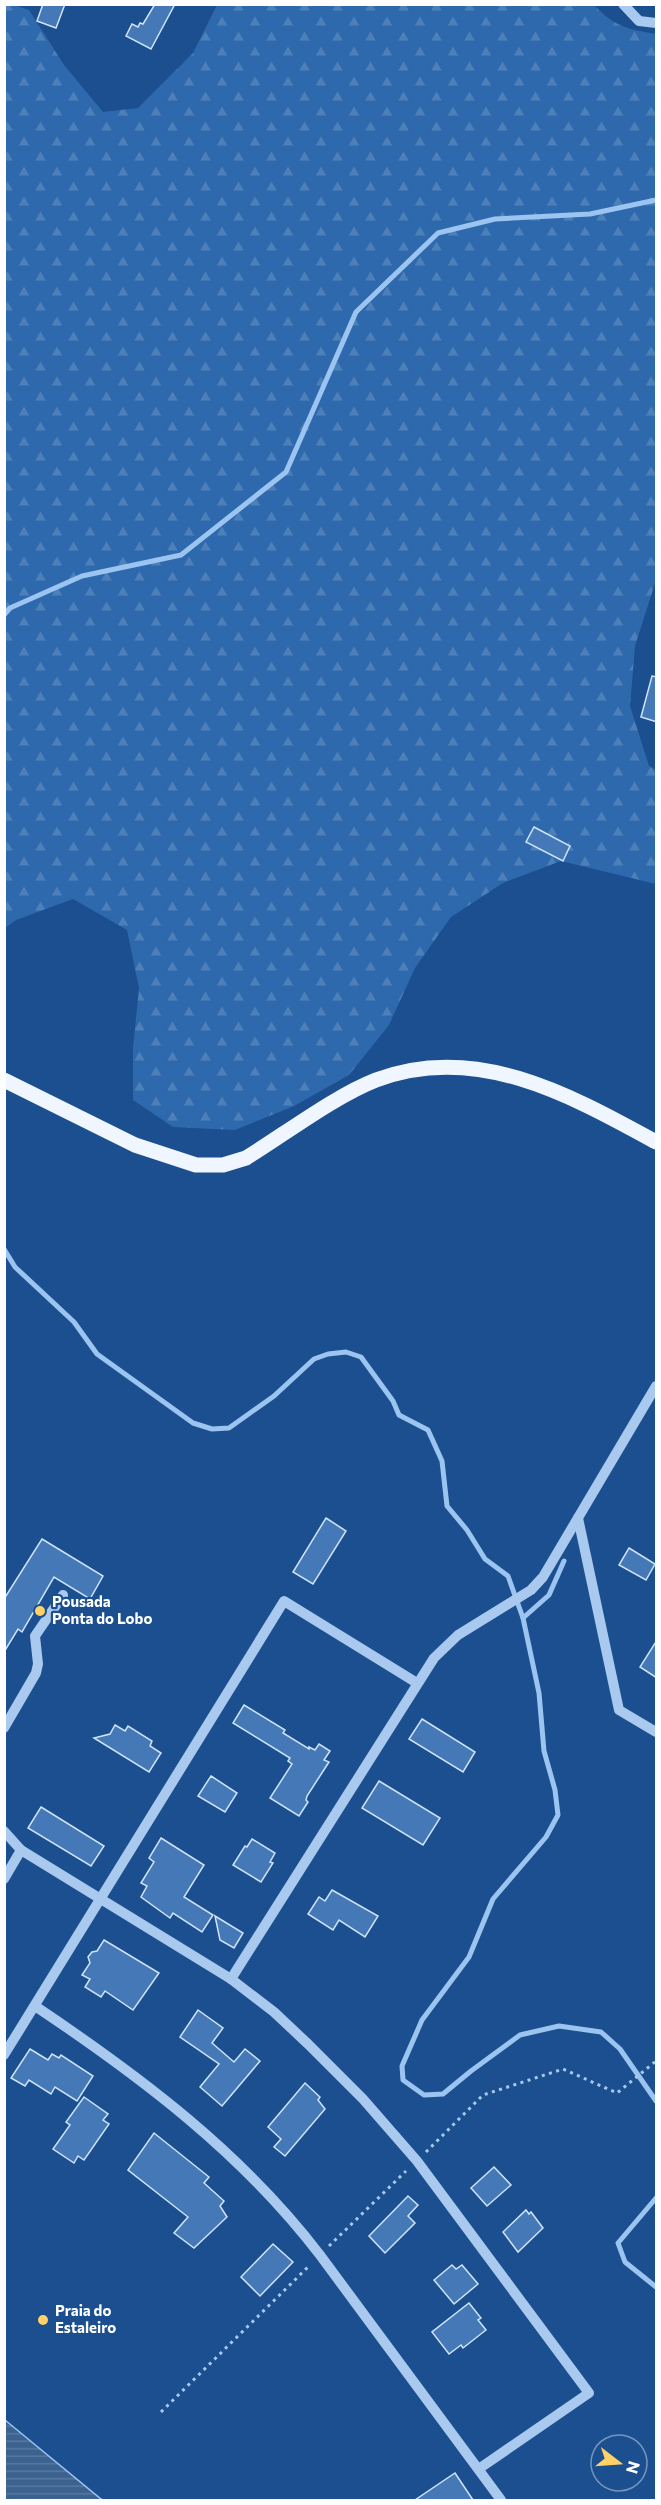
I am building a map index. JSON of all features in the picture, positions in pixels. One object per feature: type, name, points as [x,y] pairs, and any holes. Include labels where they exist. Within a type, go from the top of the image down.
[{"type":"main road","points":[[4,1080],[135,1145],[196,1165],[223,1165],[246,1158],[374,1081],[402,1071],[449,1067],[502,1072],[553,1089],[657,1142]]},
{"type":"street","points":[[623,4],[639,21],[657,22]]},
{"type":"street","points":[[231,1979],[434,1658],[458,1635],[504,1604],[531,1590],[543,1577],[657,1386]]},
{"type":"street","points":[[578,1518],[619,1710],[657,1732]]},
{"type":"street","points":[[4,1728],[36,1673],[38,1664],[36,1636],[63,1595]]},
{"type":"street","points":[[4,2055],[284,1601],[417,1683]]},
{"type":"street","points":[[4,1832],[21,1850],[231,1979],[274,2012],[309,2043],[363,2099],[417,2161],[589,2393],[480,2468]]},
{"type":"street","points":[[4,1879],[21,1850]]},
{"type":"street","points":[[35,2006],[160,2094],[210,2136],[294,2220],[480,2468],[501,2500]]},
{"type":"path","points":[[161,2412],[483,2095],[563,2069],[617,2093],[655,2063]]},
{"type":"green space","points":[[5,5],[14,5],[29,10],[64,65],[103,112],[138,108],[193,53],[217,5],[594,5],[615,23],[656,34],[656,580],[635,646],[630,706],[649,766],[656,770],[656,884],[561,861],[503,883],[451,917],[415,968],[389,1025],[349,1075],[294,1106],[235,1130],[173,1127],[133,1100],[133,1048],[139,988],[127,930],[73,899],[16,920],[5,928]]},
{"type":"shaded area","points":[[5,2420],[101,2499],[103,2500],[5,2500]]},
{"type":"building","points":[[43,4],[65,4],[56,28],[37,21]]},
{"type":"building","points":[[155,4],[175,4],[151,49],[126,36],[132,24],[138,27],[140,23],[143,24]]},
{"type":"building","points":[[652,676],[657,677],[657,722],[641,717]]},
{"type":"building","points":[[534,827],[570,846],[563,861],[526,842]]},
{"type":"building","points":[[326,1518],[346,1531],[313,1584],[293,1572]]},
{"type":"building","points":[[42,1539],[103,1576],[90,1599],[54,1577],[22,1632],[18,1629],[4,1652],[4,1599]]},
{"type":"building","points":[[629,1548],[655,1564],[646,1580],[619,1565]]},
{"type":"building","points":[[657,1640],[657,1678],[640,1667]]},
{"type":"building","points":[[244,1705],[285,1730],[283,1733],[309,1749],[309,1747],[315,1750],[319,1744],[330,1751],[324,1760],[329,1762],[307,1796],[308,1802],[299,1816],[270,1798],[292,1764],[288,1761],[290,1758],[233,1723]]},
{"type":"building","points":[[422,1719],[475,1752],[463,1772],[409,1739]]},
{"type":"building","points":[[115,1725],[125,1731],[128,1726],[152,1741],[150,1746],[161,1753],[149,1772],[94,1738],[110,1734]]},
{"type":"building","points":[[211,1776],[237,1793],[225,1812],[198,1796]]},
{"type":"building","points":[[379,1781],[440,1818],[423,1845],[362,1808]]},
{"type":"building","points":[[41,1807],[104,1846],[91,1866],[28,1828]]},
{"type":"building","points":[[161,1838],[204,1865],[184,1897],[213,1915],[202,1932],[173,1913],[170,1918],[141,1897],[147,1886],[141,1883],[154,1862],[149,1858]]},
{"type":"building","points":[[252,1839],[275,1853],[270,1862],[273,1863],[261,1882],[233,1865]]},
{"type":"building","points":[[332,1890],[378,1916],[365,1937],[339,1920],[333,1930],[308,1914],[319,1897],[325,1901]]},
{"type":"building","points":[[215,1916],[243,1933],[234,1948],[220,1940]]},
{"type":"building","points":[[104,1940],[159,1973],[133,2010],[105,1991],[101,1997],[85,1987],[90,1979],[82,1975],[90,1963],[88,1957],[92,1952],[97,1951]]},
{"type":"building","points":[[198,2010],[223,2028],[212,2043],[234,2062],[245,2049],[260,2061],[222,2106],[200,2087],[219,2064],[180,2037]]},
{"type":"building","points":[[30,2049],[48,2060],[52,2054],[59,2058],[61,2055],[93,2076],[77,2101],[55,2087],[51,2094],[29,2080],[25,2086],[11,2078]]},
{"type":"building","points":[[305,2083],[320,2097],[318,2100],[325,2109],[285,2156],[274,2147],[281,2139],[268,2127]]},
{"type":"building","points":[[84,2097],[108,2114],[103,2120],[109,2124],[84,2160],[78,2156],[74,2163],[53,2149],[70,2125],[66,2122]]},
{"type":"building","points":[[154,2133],[209,2177],[204,2183],[224,2201],[220,2206],[227,2217],[194,2248],[174,2233],[188,2217],[128,2170]]},
{"type":"building","points":[[494,2167],[511,2185],[487,2206],[471,2188]]},
{"type":"building","points":[[408,2196],[418,2205],[408,2216],[415,2223],[385,2253],[369,2236]]},
{"type":"building","points":[[526,2210],[529,2214],[531,2212],[543,2228],[518,2252],[503,2232]]},
{"type":"building","points":[[273,2244],[293,2262],[260,2296],[241,2277]]},
{"type":"building","points":[[452,2265],[456,2269],[462,2265],[478,2284],[454,2304],[434,2280]]},
{"type":"building","points":[[469,2303],[481,2318],[478,2320],[486,2330],[463,2348],[461,2345],[449,2354],[432,2332]]},
{"type":"building","points":[[455,2473],[473,2500],[415,2500]]},
{"type":"waterway","points":[[4,615],[10,608],[82,576],[181,555],[286,472],[356,312],[438,233],[495,219],[590,214],[656,200]]},
{"type":"waterway","points":[[4,1249],[15,1267],[74,1322],[97,1354],[193,1423],[212,1429],[229,1428],[274,1396],[314,1359],[328,1354],[346,1352],[361,1357],[393,1401],[399,1415],[428,1430],[442,1461],[447,1506],[467,1530],[485,1559],[508,1576],[523,1618],[539,1693],[544,1751],[555,1790],[558,1815],[546,1837],[493,1899],[469,1957],[422,2020],[402,2066],[403,2080],[424,2095],[443,2094],[520,2035],[559,2026],[601,2032],[620,2049],[656,2101]]},
{"type":"waterway","points":[[523,1618],[549,1595],[564,1561]]},
{"type":"waterway","points":[[656,2198],[618,2243],[625,2262],[656,2287]]},
{"type":"place","name":"Pousada Ponta do Lobo","points":[[40,1611]]},
{"type":"place","name":"Praia do Estaleiro","points":[[43,2320]]}]
